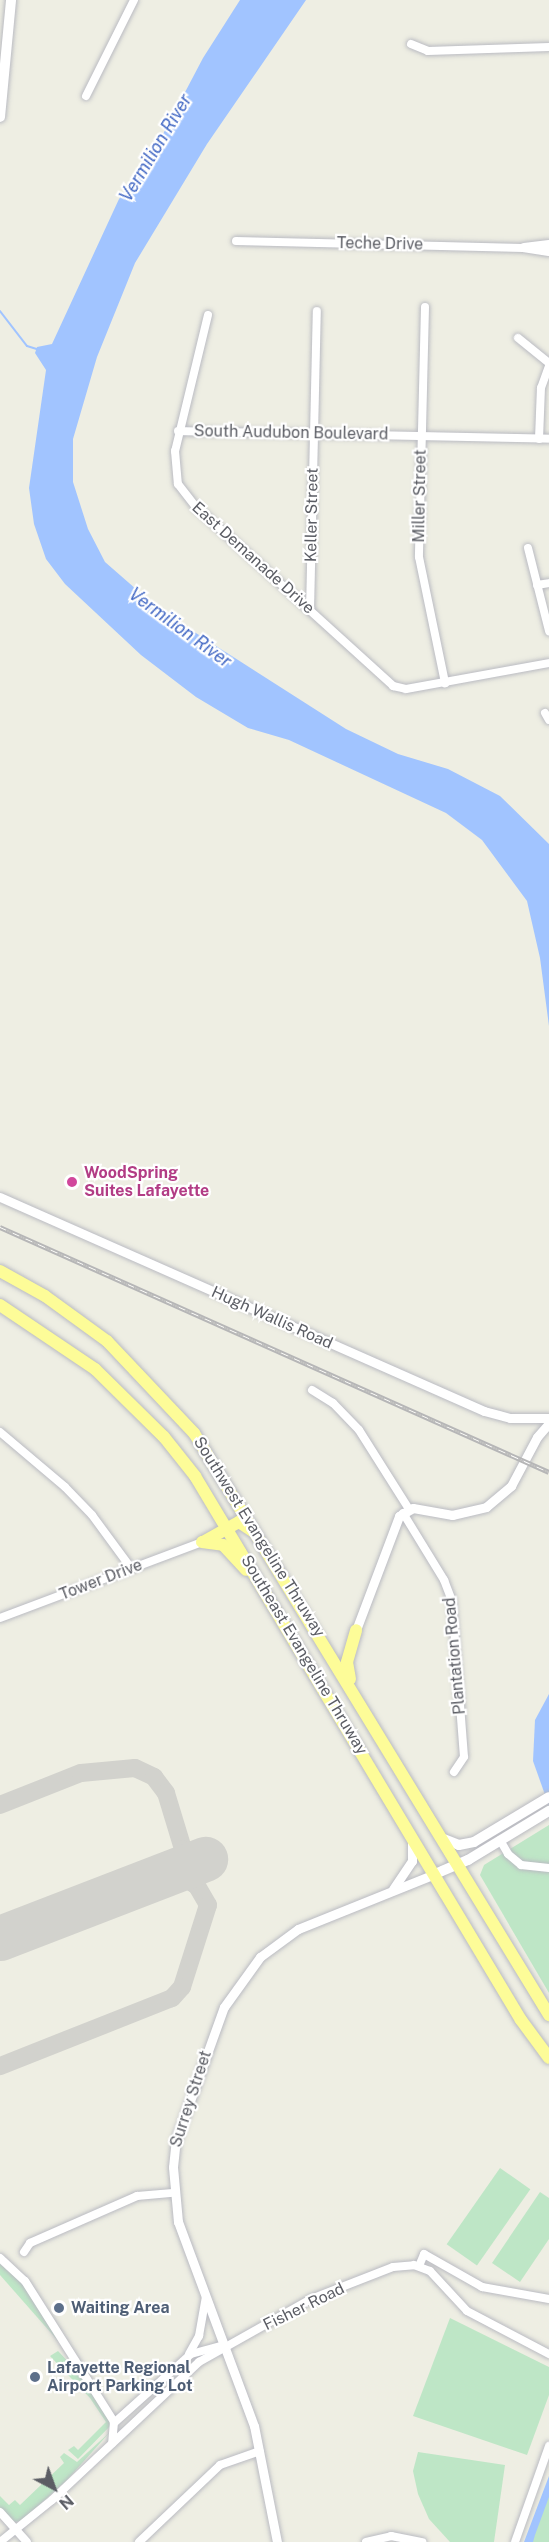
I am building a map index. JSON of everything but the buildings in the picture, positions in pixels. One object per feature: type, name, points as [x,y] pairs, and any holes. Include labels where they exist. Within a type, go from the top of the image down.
[{"type":"highway","name":"Southwest Evangeline Thruway","points":[[0,1271],[73,1315],[155,1387],[212,1457],[362,1705]]},
{"type":"highway","name":"Southeast Evangeline Thruway","points":[[0,1305],[76,1355],[119,1391],[171,1446],[228,1527],[521,2020],[549,2058]]},
{"type":"highway","points":[[201,1542],[228,1527],[244,1522],[263,1543]]},
{"type":"highway","points":[[241,1550],[240,1542],[246,1537],[263,1543]]},
{"type":"highway","points":[[201,1542],[215,1542],[228,1550],[270,1599]]},
{"type":"highway","points":[[321,1639],[333,1647],[344,1646],[356,1630]]},
{"type":"highway","points":[[356,1630],[348,1670],[362,1705]]},
{"type":"highway","name":"Southeast Evangeline Thruway","points":[[362,1705],[458,1865]]},
{"type":"highway","points":[[458,1865],[549,2015]]},
{"type":"main road","points":[[0,117],[11,0]]},
{"type":"main road","points":[[441,1838],[466,1845],[549,1797]]},
{"type":"main road","points":[[435,1874],[458,1865],[549,1811]]},
{"type":"street","points":[[86,96],[134,0]]},
{"type":"street","points":[[411,44],[428,51],[549,47]]},
{"type":"street","name":"Teche Drive","points":[[236,241],[523,248],[549,252]]},
{"type":"street","name":"Teche Drive","points":[[523,248],[549,244]]},
{"type":"street","name":"Miller Street","points":[[425,307],[420,572],[445,683]]},
{"type":"street","name":"Keller Street","points":[[310,611],[317,310]]},
{"type":"street","name":"East Demanade Drive","points":[[208,315],[178,431],[175,474],[180,489],[206,518],[393,686],[406,690],[549,663]]},
{"type":"street","points":[[518,338],[549,365],[541,388],[539,439]]},
{"type":"street","name":"South Audubon Boulevard","points":[[178,431],[549,440]]},
{"type":"street","points":[[528,548],[549,631]]},
{"type":"street","points":[[537,585],[549,583]]},
{"type":"street","name":"Hugh Wallis Road","points":[[0,1197],[484,1411],[522,1419],[549,1418]]},
{"type":"street","name":"Plantation Road","points":[[312,1390],[333,1403],[359,1430],[444,1580],[452,1600],[464,1758],[454,1772]]},
{"type":"street","points":[[522,1419],[532,1428],[535,1439]]},
{"type":"street","points":[[356,1630],[395,1522],[406,1511],[452,1515],[486,1507],[511,1486],[535,1439],[549,1423]]},
{"type":"street","points":[[0,1432],[65,1487],[98,1522],[131,1568]]},
{"type":"street","name":"Tower Drive","points":[[0,1618],[201,1542]]},
{"type":"street","points":[[391,1892],[412,1861],[412,1834]]},
{"type":"street","points":[[500,1840],[521,1865],[549,1868]]},
{"type":"street","name":"Surrey Street","points":[[277,2542],[260,2451],[224,2345],[182,2236],[173,2193],[173,2159],[180,2129],[214,2030],[242,1978],[266,1951],[298,1929],[435,1874]]},
{"type":"street","points":[[24,2252],[30,2243],[137,2196],[173,2193]]},
{"type":"street","name":"Fisher Road","points":[[224,2345],[281,2319],[311,2299],[393,2267],[419,2266],[424,2254],[482,2287],[549,2299]]},
{"type":"street","points":[[0,2259],[25,2281],[114,2423],[112,2443]]},
{"type":"street","points":[[419,2266],[437,2276],[467,2311],[549,2354]]},
{"type":"street","points":[[186,2358],[199,2336],[206,2298]]},
{"type":"street","points":[[114,2423],[186,2358],[208,2347],[224,2345]]},
{"type":"street","points":[[0,2542],[112,2443],[194,2366],[224,2345]]},
{"type":"street","points":[[515,2542],[549,2446]]},
{"type":"street","points":[[139,2542],[220,2465],[231,2458],[260,2451]]},
{"type":"street","points":[[0,2512],[27,2542]]},
{"type":"street","points":[[366,2542],[391,2536],[422,2542]]},
{"type":"green space","points":[[549,1825],[549,1993],[480,1875],[484,1865]]},
{"type":"green space","points":[[500,2168],[530,2189],[477,2265],[447,2244]]},
{"type":"green space","points":[[540,2192],[549,2198],[549,2239],[520,2282],[492,2263]]},
{"type":"green space","points":[[0,2264],[25,2286],[59,2342],[0,2275]]},
{"type":"green space","points":[[450,2318],[549,2367],[549,2395],[527,2455],[413,2416]]},
{"type":"green space","points":[[58,2351],[79,2373],[112,2424],[78,2459],[68,2450],[74,2446],[78,2450],[106,2422],[90,2398],[50,2356]]},
{"type":"green space","points":[[110,2432],[66,2481],[21,2521],[13,2522],[0,2508],[0,2496],[9,2505],[15,2500],[20,2505],[64,2463],[60,2457],[64,2453],[77,2462]]},
{"type":"green space","points":[[418,2452],[505,2465],[494,2542],[450,2542],[429,2519],[418,2494],[413,2471]]},
{"type":"green space","points":[[549,2480],[549,2542],[528,2542]]},
{"type":"water","name":"Vermilion River","points":[[240,0],[306,0],[207,144],[135,263],[97,357],[73,439],[73,482],[88,529],[105,562],[160,610],[346,729],[398,754],[448,769],[500,796],[549,844],[549,1026],[540,958],[527,901],[482,840],[446,813],[289,740],[248,728],[196,697],[141,655],[65,584],[46,559],[34,524],[29,488],[46,370],[35,353],[37,347],[52,344],[119,199],[163,134],[203,58]]},
{"type":"water","points":[[549,1694],[549,1806],[533,1761],[535,1720]]},
{"type":"water","points":[[549,2476],[549,2497],[533,2542],[524,2542]]},
{"type":"waterway","points":[[0,311],[27,346],[37,349]]},
{"type":"taxiway","points":[[0,1805],[81,1773],[135,1768],[154,1777],[166,1793],[183,1849],[174,1871],[197,1886],[208,1905],[182,1987],[172,1998],[0,2066]]},
{"type":"runway","points":[[0,1938],[205,1859]]},
{"type":"railway","points":[[0,1227],[549,1472]]},
{"type":"place","name":"WoodSpring Suites Lafayette","points":[[72,1182]]},
{"type":"place","name":"Waiting Area","points":[[59,2308]]},
{"type":"place","name":"Lafayette Regional Airport Parking Lot","points":[[35,2377]]}]
